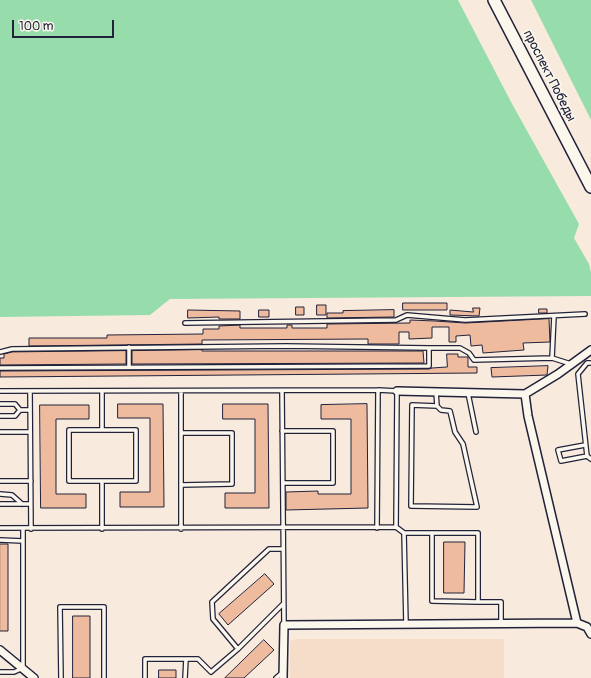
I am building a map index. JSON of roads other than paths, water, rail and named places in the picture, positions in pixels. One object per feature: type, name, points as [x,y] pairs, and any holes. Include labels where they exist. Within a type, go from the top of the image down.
[{"type":"main road","name":"проспект Победы","points":[[494,0],[591,187]]},
{"type":"street","points":[[397,391],[525,394],[591,350]]},
{"type":"street","points":[[525,394],[528,416],[577,623]]},
{"type":"street","points":[[283,674],[284,624],[577,623],[587,627],[591,634]]},
{"type":"street","points":[[0,651],[34,678]]},
{"type":"lane","points":[[184,323],[382,321],[396,320],[407,315],[465,320],[585,314]]},
{"type":"lane","points":[[552,358],[554,316]]},
{"type":"lane","points":[[0,352],[12,349],[129,347],[286,346],[460,348],[469,353],[474,360],[552,358],[572,364]]},
{"type":"lane","points":[[129,347],[129,367]]},
{"type":"lane","points":[[0,368],[429,366],[429,348]]},
{"type":"lane","points":[[585,445],[558,450],[561,461],[589,458],[585,445],[578,374],[587,363],[591,363]]},
{"type":"lane","points":[[282,390],[284,624]]},
{"type":"lane","points":[[377,528],[378,390]]},
{"type":"lane","points":[[0,391],[397,391],[396,527]]},
{"type":"lane","points":[[30,391],[31,528]]},
{"type":"lane","points":[[102,391],[102,430]]},
{"type":"lane","points":[[181,391],[181,528]]},
{"type":"lane","points":[[436,392],[437,406],[441,410],[448,410],[451,413],[455,432],[463,444],[477,507],[411,506],[412,405],[437,406]]},
{"type":"lane","points":[[468,392],[476,432]]},
{"type":"lane","points":[[0,404],[15,404],[20,410]]},
{"type":"lane","points":[[20,410],[30,410]]},
{"type":"lane","points":[[0,416],[15,416],[20,410]]},
{"type":"lane","points":[[69,430],[136,430],[136,481],[102,481],[69,481],[69,430]]},
{"type":"lane","points":[[282,431],[333,431],[333,483],[283,483]]},
{"type":"lane","points":[[0,432],[30,432]]},
{"type":"lane","points":[[181,433],[232,433],[232,484],[181,485]]},
{"type":"lane","points":[[0,481],[30,481]]},
{"type":"lane","points":[[102,481],[102,529]]},
{"type":"lane","points":[[0,494],[12,494],[22,504]]},
{"type":"lane","points":[[0,504],[30,504]]},
{"type":"lane","points":[[0,528],[102,529],[396,527],[404,533],[478,533],[478,602]]},
{"type":"lane","points":[[0,672],[14,672],[23,668],[23,528]]},
{"type":"lane","points":[[404,533],[406,624]]},
{"type":"lane","points":[[432,533],[432,601],[501,602],[501,623]]},
{"type":"lane","points":[[0,540],[23,541]]},
{"type":"lane","points":[[238,649],[213,619],[212,602],[270,549],[283,549]]},
{"type":"lane","points":[[145,678],[145,659],[198,659],[211,672],[238,649],[283,604]]},
{"type":"lane","points":[[61,678],[60,607],[104,607],[104,678]]},
{"type":"lane","points":[[185,678],[186,659]]},
{"type":"lane","points":[[276,678],[283,674]]}]
